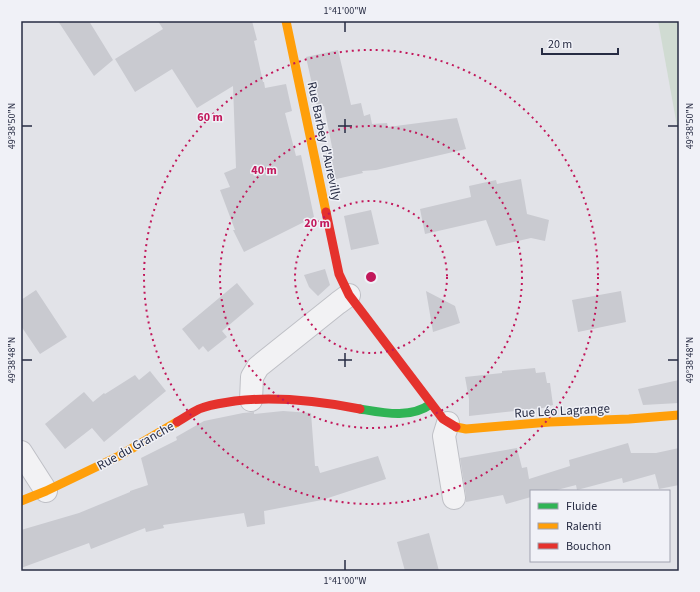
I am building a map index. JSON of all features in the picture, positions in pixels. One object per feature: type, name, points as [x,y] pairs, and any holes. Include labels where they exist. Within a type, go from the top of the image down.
[{"type":"street","name":"Rue Barbey d'Aurevilly","points":[[286,21],[339,274],[349,295],[431,404],[448,422]]},
{"type":"street","points":[[251,400],[252,378],[258,367],[338,302],[349,295]]},
{"type":"street","name":"Rue du Granche","points":[[21,500],[46,491],[119,456],[199,409],[207,406],[251,400],[303,400],[402,414],[412,414],[423,410],[431,404]]},
{"type":"street","name":"Rue Léo Lagrange","points":[[448,422],[461,429],[466,429],[550,422],[628,419],[679,415]]},
{"type":"street","points":[[448,422],[444,436],[454,498]]},
{"type":"street","points":[[21,452],[46,491]]},
{"type":"shaded area","points":[[658,21],[679,21],[679,137]]},
{"type":"building","points":[[58,21],[89,21],[113,60],[94,76]]},
{"type":"building","points":[[158,21],[252,21],[257,40],[254,41],[265,88],[286,84],[292,111],[285,113],[296,156],[301,155],[314,217],[244,252],[233,230],[235,230],[220,190],[230,187],[224,173],[236,168],[233,86],[197,108],[172,69],[135,92],[115,59],[163,29]]},
{"type":"building","points":[[338,50],[351,105],[361,103],[364,116],[370,114],[372,124],[387,123],[388,127],[457,118],[466,149],[376,170],[362,171],[363,173],[332,180],[325,149],[332,147],[324,106],[317,107],[306,57]]},
{"type":"building","points":[[521,179],[527,214],[549,220],[545,241],[531,238],[496,246],[486,220],[425,234],[420,209],[471,197],[469,186],[496,180],[497,184]]},
{"type":"building","points":[[371,210],[379,244],[351,250],[344,216]]},
{"type":"building","points":[[325,269],[330,285],[318,296],[309,287],[304,275]]},
{"type":"building","points":[[237,283],[254,304],[222,331],[227,337],[208,352],[203,346],[199,350],[182,329]]},
{"type":"building","points":[[36,290],[67,337],[40,354],[21,326],[21,300]]},
{"type":"building","points":[[426,291],[455,306],[460,323],[433,332]]},
{"type":"building","points":[[621,291],[626,322],[578,332],[572,300]]},
{"type":"building","points":[[535,368],[536,373],[545,372],[547,383],[550,383],[553,405],[543,408],[469,416],[469,399],[465,377],[502,373],[502,371]]},
{"type":"building","points":[[150,371],[166,391],[104,442],[92,428],[65,449],[45,424],[84,392],[93,402],[104,393],[105,394],[135,375],[139,380]]},
{"type":"building","points":[[679,380],[679,403],[643,405],[638,389]]},
{"type":"building","points":[[283,411],[311,413],[315,466],[318,466],[320,473],[378,456],[386,479],[322,500],[264,511],[265,524],[247,527],[244,513],[163,525],[164,528],[146,532],[145,528],[91,549],[89,543],[21,568],[21,530],[79,513],[130,491],[148,485],[141,458],[177,440],[176,437],[204,421],[243,413],[254,412],[254,414]]},
{"type":"building","points":[[628,443],[631,453],[656,453],[679,448],[679,485],[659,489],[655,474],[623,483],[622,478],[577,490],[576,485],[557,490],[530,490],[530,497],[506,504],[503,495],[466,502],[460,458],[517,448],[522,468],[527,467],[529,479],[570,466],[569,460]]},
{"type":"building","points":[[429,533],[439,571],[405,571],[397,542]]},
{"type":"traffic: fast","points":[[360,409],[397,414],[414,412],[431,404]]},
{"type":"traffic: slow","points":[[286,21],[326,212]]},
{"type":"traffic: slow","points":[[456,427],[466,429],[550,422],[629,419],[679,415]]},
{"type":"traffic: slow","points":[[21,501],[46,491],[119,456],[177,422]]},
{"type":"traffic: jam","points":[[326,212],[339,274],[349,295],[443,419],[456,427]]},
{"type":"traffic: jam","points":[[177,422],[203,407],[235,401],[266,399],[298,400],[360,409]]}]
